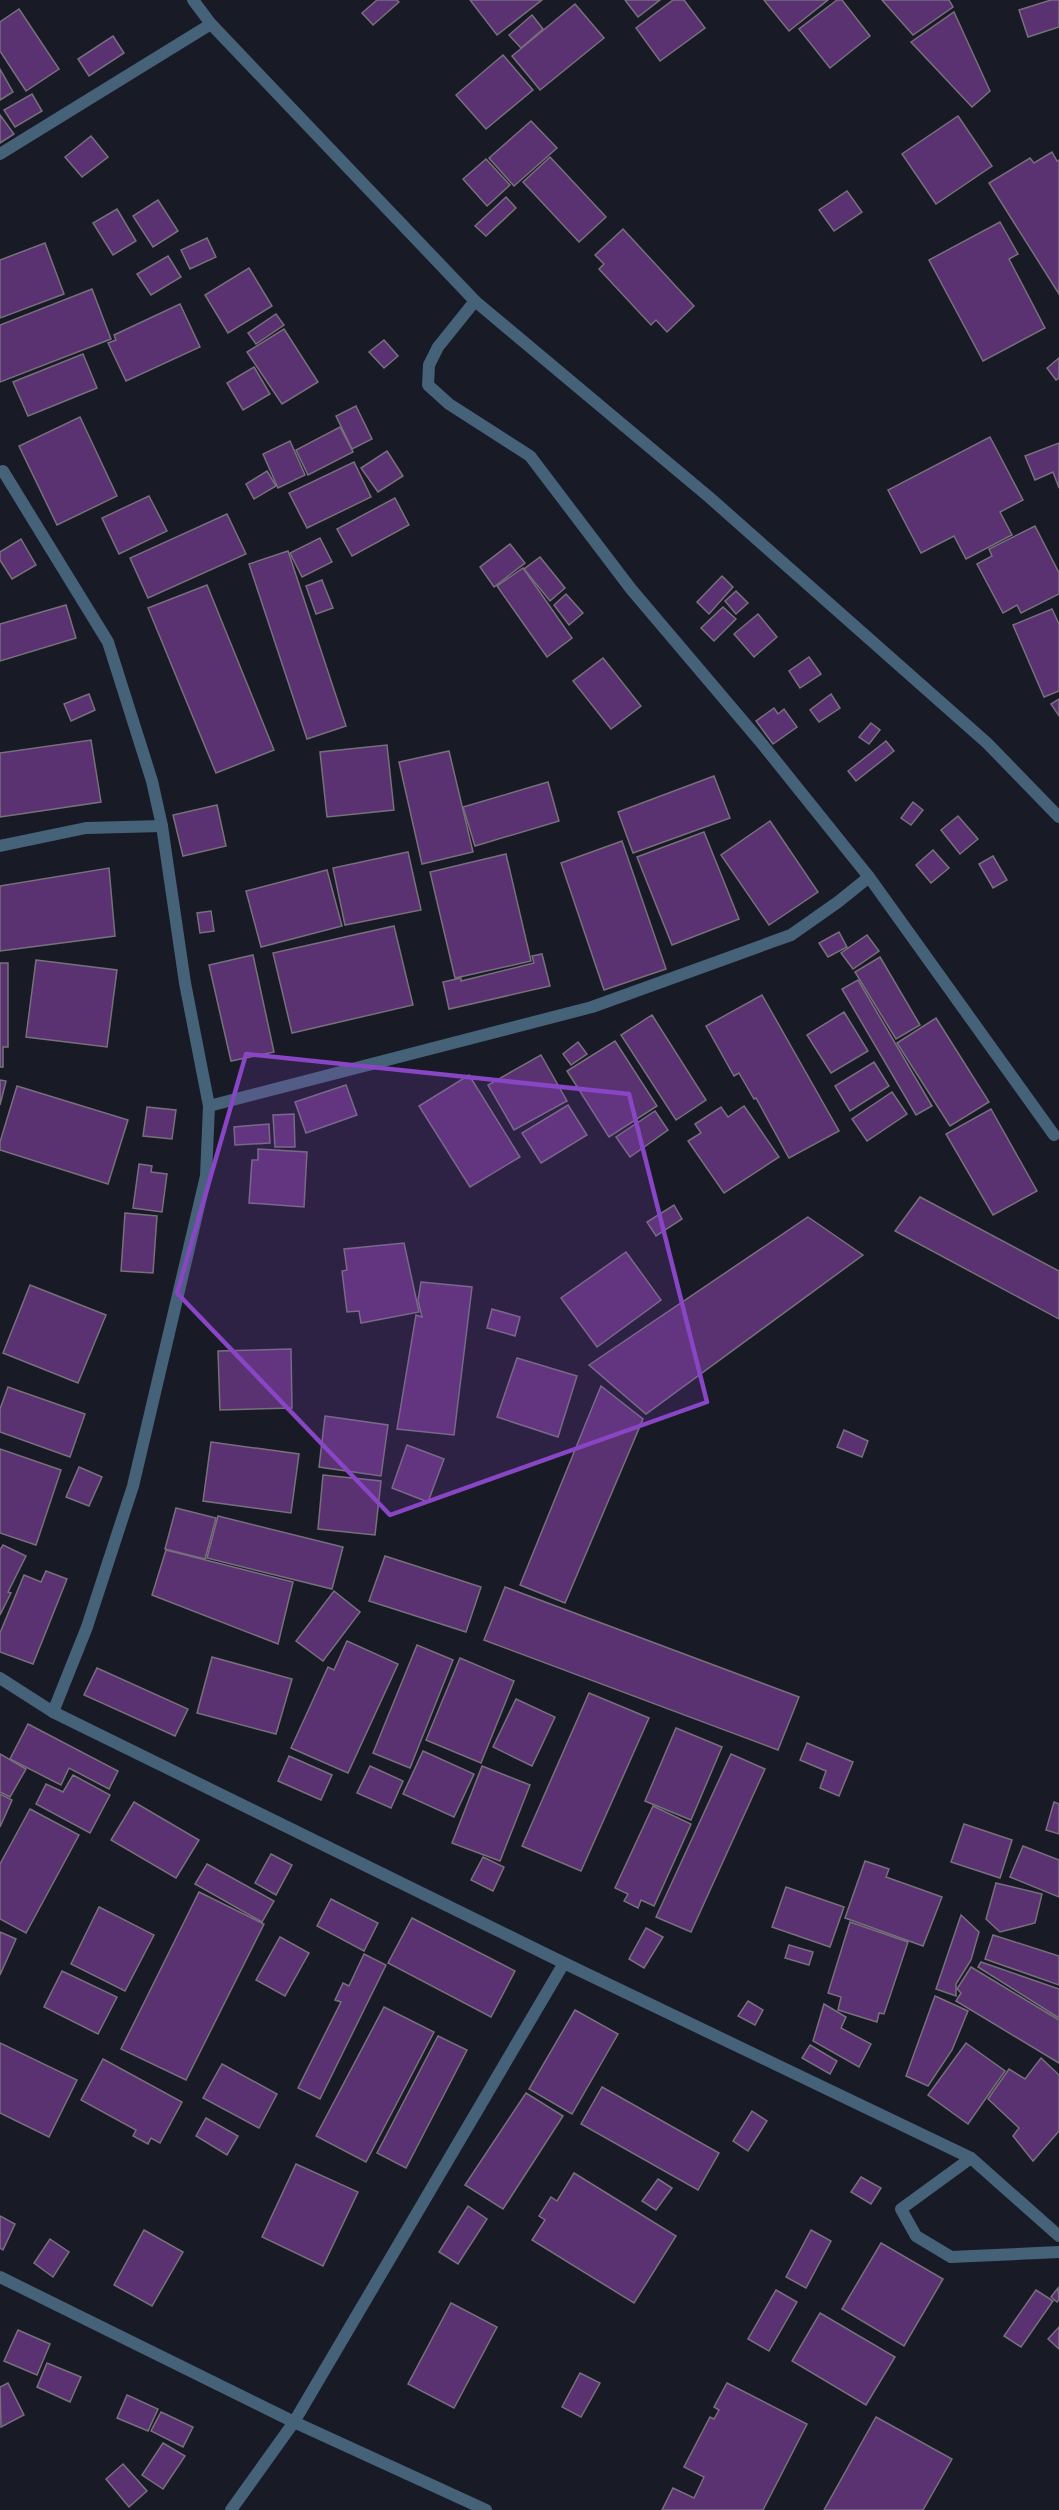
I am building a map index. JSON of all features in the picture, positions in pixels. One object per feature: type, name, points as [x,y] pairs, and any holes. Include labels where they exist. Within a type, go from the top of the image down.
[{"type":"street","points":[[193,0],[211,24],[475,301],[709,497],[866,635],[987,743],[1059,817]]},
{"type":"street","points":[[0,154],[211,24]]},
{"type":"street","points":[[475,301],[438,346],[429,365],[428,385],[449,404],[530,456],[631,589],[759,740],[869,876],[1054,1135]]},
{"type":"street","points":[[3,471],[108,642],[152,781],[162,826],[185,983],[210,1106],[206,1176],[133,1486],[87,1627],[53,1712]]},
{"type":"street","points":[[0,846],[86,828],[162,826]]},
{"type":"street","points":[[210,1106],[591,1007],[790,935],[838,902],[869,876]]},
{"type":"street","points":[[0,1678],[53,1712],[564,1963],[971,2158],[1059,2236]]},
{"type":"street","points":[[231,2510],[294,2422],[564,1963]]},
{"type":"street","points":[[971,2158],[901,2209],[916,2236],[951,2257],[1059,2252]]},
{"type":"street","points":[[0,2277],[294,2422],[486,2510]]},
{"type":"highlighted area","points":[[246,1054],[629,1094],[707,1402],[390,1515],[177,1293]]},
{"type":"building","points":[[377,0],[397,0],[399,2],[373,25],[362,13]]},
{"type":"building","points":[[470,0],[542,0],[497,35]]},
{"type":"building","points":[[625,0],[660,0],[638,17]]},
{"type":"building","points":[[673,0],[684,0],[705,28],[660,61],[636,28]]},
{"type":"building","points":[[764,0],[828,0],[789,31]]},
{"type":"building","points":[[837,0],[842,0],[870,36],[830,68],[799,29]]},
{"type":"building","points":[[882,0],[949,0],[953,7],[913,35]]},
{"type":"building","points":[[1051,0],[1059,0],[1059,27],[1028,37],[1019,10]]},
{"type":"building","points":[[575,4],[604,38],[540,90],[512,56]]},
{"type":"building","points":[[19,9],[59,69],[26,91],[0,51],[0,22]]},
{"type":"building","points":[[954,12],[990,91],[972,107],[911,42]]},
{"type":"building","points":[[532,15],[543,29],[521,48],[509,35]]},
{"type":"building","points":[[113,36],[124,53],[89,76],[78,59]]},
{"type":"building","points":[[503,55],[533,90],[486,129],[456,95]]},
{"type":"building","points":[[0,69],[13,92],[0,100]]},
{"type":"building","points":[[32,94],[42,111],[15,127],[4,110]]},
{"type":"building","points":[[0,115],[14,134],[0,143]]},
{"type":"building","points":[[958,116],[992,166],[936,204],[902,154]]},
{"type":"building","points":[[531,121],[557,148],[514,186],[489,158]]},
{"type":"building","points":[[91,136],[108,157],[82,177],[65,157]]},
{"type":"building","points":[[1052,152],[1057,161],[1059,160],[1059,294],[989,183],[1030,158],[1034,163]]},
{"type":"building","points":[[550,157],[606,217],[579,242],[523,182]]},
{"type":"building","points":[[486,159],[510,185],[487,206],[463,179]]},
{"type":"building","points":[[847,191],[862,212],[834,231],[819,210]]},
{"type":"building","points":[[506,197],[516,208],[486,236],[475,226]]},
{"type":"building","points":[[158,200],[178,231],[153,247],[133,216]]},
{"type":"building","points":[[117,209],[136,241],[113,255],[93,223]]},
{"type":"building","points":[[1000,222],[1018,254],[1009,259],[1045,328],[983,361],[929,260]]},
{"type":"building","points":[[623,229],[694,306],[667,332],[656,320],[651,325],[599,269],[604,264],[595,255]]},
{"type":"building","points":[[207,238],[216,257],[190,269],[181,250]]},
{"type":"building","points":[[45,243],[64,294],[0,318],[0,260]]},
{"type":"building","points":[[168,256],[181,277],[151,295],[137,274]]},
{"type":"building","points":[[249,268],[272,306],[228,333],[205,295]]},
{"type":"building","points":[[92,289],[111,339],[0,382],[0,325]]},
{"type":"building","points":[[180,304],[200,347],[126,381],[108,343],[116,340],[114,335]]},
{"type":"building","points":[[276,314],[284,325],[256,344],[248,333]]},
{"type":"building","points":[[284,329],[318,382],[282,404],[247,352]]},
{"type":"building","points":[[384,340],[398,356],[384,368],[369,352]]},
{"type":"building","points":[[83,354],[97,388],[28,416],[13,382]]},
{"type":"building","points":[[1059,358],[1059,378],[1056,380],[1047,368]]},
{"type":"building","points":[[254,367],[270,394],[243,410],[227,383]]},
{"type":"building","points":[[356,406],[372,439],[352,449],[336,416]]},
{"type":"building","points":[[80,417],[117,496],[57,525],[19,446]]},
{"type":"building","points":[[340,427],[353,452],[308,475],[296,450]]},
{"type":"building","points":[[990,437],[1023,500],[1000,512],[1012,535],[966,559],[954,536],[921,553],[888,490]]},
{"type":"building","points":[[290,441],[305,475],[278,488],[263,454]]},
{"type":"building","points":[[1059,443],[1059,488],[1053,472],[1035,480],[1025,456]]},
{"type":"building","points":[[387,451],[403,476],[378,492],[361,468]]},
{"type":"building","points":[[354,462],[371,497],[307,528],[289,493]]},
{"type":"building","points":[[267,471],[276,486],[254,499],[246,484]]},
{"type":"building","points":[[149,496],[167,531],[119,554],[102,518]]},
{"type":"building","points":[[395,498],[409,525],[352,556],[337,529]]},
{"type":"building","points":[[227,514],[246,554],[148,598],[130,558]]},
{"type":"building","points":[[1035,526],[1059,573],[1059,594],[1021,613],[1017,605],[1003,613],[977,564],[992,556],[989,549]]},
{"type":"building","points":[[320,538],[332,562],[302,577],[290,553]]},
{"type":"building","points":[[21,539],[36,565],[12,579],[0,560],[0,552]]},
{"type":"building","points":[[510,544],[525,563],[494,587],[480,567]]},
{"type":"building","points":[[288,551],[346,726],[307,739],[249,564]]},
{"type":"building","points":[[540,557],[565,588],[550,601],[524,569]]},
{"type":"building","points":[[523,568],[572,638],[547,657],[497,586]]},
{"type":"building","points":[[722,576],[733,587],[709,614],[697,602]]},
{"type":"building","points":[[322,580],[333,608],[316,614],[306,586]]},
{"type":"building","points":[[207,585],[274,750],[216,773],[148,608]]},
{"type":"building","points":[[736,591],[748,603],[736,614],[725,601]]},
{"type":"building","points":[[566,594],[583,613],[569,625],[554,605]]},
{"type":"building","points":[[66,605],[76,638],[0,661],[0,624]]},
{"type":"building","points":[[723,607],[736,619],[714,641],[701,628]]},
{"type":"building","points":[[1052,609],[1059,624],[1059,691],[1044,697],[1013,625]]},
{"type":"building","points":[[758,614],[777,637],[754,657],[734,634]]},
{"type":"building","points":[[809,657],[821,674],[800,688],[789,671]]},
{"type":"building","points":[[603,658],[641,706],[611,729],[573,681]]},
{"type":"building","points":[[89,694],[95,710],[71,721],[64,704]]},
{"type":"building","points":[[831,694],[840,708],[819,722],[810,710]]},
{"type":"building","points":[[1059,699],[1059,716],[1051,704]]},
{"type":"building","points":[[774,708],[778,714],[784,709],[797,727],[773,744],[756,721]]},
{"type":"building","points":[[871,723],[880,730],[869,744],[859,737]]},
{"type":"building","points":[[91,740],[101,802],[0,817],[0,753]]},
{"type":"building","points":[[886,741],[894,751],[856,781],[848,771]]},
{"type":"building","points":[[387,745],[394,810],[327,817],[320,752]]},
{"type":"building","points":[[449,751],[473,852],[422,864],[399,762]]},
{"type":"building","points":[[714,776],[730,818],[633,853],[618,812]]},
{"type":"building","points":[[548,782],[559,821],[475,846],[463,807]]},
{"type":"building","points":[[913,802],[923,810],[911,825],[901,818]]},
{"type":"building","points":[[217,805],[226,846],[183,856],[173,815]]},
{"type":"building","points":[[958,816],[978,839],[960,854],[941,830]]},
{"type":"building","points":[[770,821],[818,892],[769,925],[721,855]]},
{"type":"building","points":[[704,832],[739,919],[672,945],[637,857]]},
{"type":"building","points":[[622,841],[666,969],[604,990],[561,863]]},
{"type":"building","points":[[933,850],[949,868],[931,883],[916,865]]},
{"type":"building","points":[[408,852],[421,910],[345,925],[333,868]]},
{"type":"building","points":[[506,854],[531,961],[455,978],[430,872]]},
{"type":"building","points":[[993,856],[1007,880],[993,888],[979,864]]},
{"type":"building","points":[[109,868],[115,936],[0,951],[0,886]]},
{"type":"building","points":[[327,870],[342,926],[261,947],[246,891]]},
{"type":"building","points":[[211,911],[214,931],[200,933],[197,913]]},
{"type":"building","points":[[394,926],[413,1005],[292,1033],[273,953]]},
{"type":"building","points":[[839,932],[847,947],[828,957],[819,943]]},
{"type":"building","points":[[867,935],[879,951],[853,969],[841,953]]},
{"type":"building","points":[[542,954],[550,986],[449,1009],[443,982],[461,978],[461,981],[534,963],[532,956]]},
{"type":"building","points":[[253,955],[274,1052],[231,1061],[209,965]]},
{"type":"building","points":[[880,957],[920,1025],[896,1039],[855,972]]},
{"type":"building","points":[[36,960],[117,970],[107,1047],[26,1037]]},
{"type":"building","points":[[0,963],[8,963],[8,1047],[3,1047],[3,1067],[0,1067]]},
{"type":"building","points":[[858,980],[932,1106],[916,1115],[842,989]]},
{"type":"building","points":[[762,995],[839,1131],[789,1158],[756,1098],[754,1099],[739,1073],[734,1076],[706,1026]]},
{"type":"building","points":[[844,1012],[868,1051],[831,1073],[807,1035]]},
{"type":"building","points":[[652,1015],[706,1100],[676,1120],[621,1035]]},
{"type":"building","points":[[936,1018],[989,1102],[950,1126],[897,1043]]},
{"type":"building","points":[[615,1041],[657,1106],[609,1137],[567,1071]]},
{"type":"building","points":[[578,1042],[587,1054],[571,1065],[563,1054]]},
{"type":"building","points":[[541,1055],[567,1101],[514,1130],[488,1085]]},
{"type":"building","points":[[874,1062],[889,1086],[850,1111],[835,1086]]},
{"type":"building","points":[[469,1075],[520,1157],[470,1187],[419,1106]]},
{"type":"building","points":[[0,1080],[6,1081],[0,1105]]},
{"type":"building","points":[[346,1085],[357,1115],[306,1133],[295,1102]]},
{"type":"building","points":[[17,1086],[128,1120],[108,1184],[0,1150],[0,1142]]},
{"type":"building","points":[[892,1092],[907,1114],[867,1141],[852,1119]]},
{"type":"building","points":[[568,1105],[587,1135],[541,1163],[522,1133]]},
{"type":"building","points":[[744,1106],[779,1157],[724,1193],[688,1141],[701,1133],[695,1124],[721,1107],[728,1117]]},
{"type":"building","points":[[147,1107],[176,1110],[172,1139],[143,1136]]},
{"type":"building","points":[[991,1109],[1037,1191],[993,1215],[946,1134]]},
{"type":"building","points":[[655,1111],[668,1130],[630,1157],[616,1137]]},
{"type":"building","points":[[294,1114],[295,1147],[275,1147],[273,1115]]},
{"type":"building","points":[[269,1124],[270,1143],[235,1145],[234,1127]]},
{"type":"building","points":[[258,1149],[307,1152],[304,1207],[249,1203],[252,1160],[258,1160]]},
{"type":"building","points":[[139,1164],[152,1166],[151,1172],[167,1174],[162,1212],[133,1208]]},
{"type":"building","points":[[920,1197],[1059,1271],[1059,1319],[895,1231]]},
{"type":"building","points":[[674,1205],[682,1219],[656,1236],[647,1222]]},
{"type":"building","points":[[125,1213],[157,1216],[153,1273],[121,1271]]},
{"type":"building","points":[[808,1217],[863,1255],[646,1414],[589,1365]]},
{"type":"building","points":[[404,1243],[419,1312],[361,1323],[359,1311],[347,1312],[342,1271],[347,1270],[344,1249]]},
{"type":"building","points":[[626,1252],[661,1300],[597,1347],[561,1298]]},
{"type":"building","points":[[421,1282],[472,1287],[454,1435],[397,1429],[416,1315],[422,1317],[418,1300]]},
{"type":"building","points":[[30,1285],[106,1315],[78,1383],[3,1353]]},
{"type":"building","points":[[492,1309],[520,1317],[515,1336],[487,1328]]},
{"type":"building","points":[[291,1349],[292,1408],[220,1410],[218,1351]]},
{"type":"building","points":[[517,1358],[577,1376],[558,1437],[497,1417]]},
{"type":"building","points":[[601,1386],[643,1419],[565,1603],[520,1585]]},
{"type":"building","points":[[8,1387],[85,1414],[70,1457],[0,1432],[0,1409]]},
{"type":"building","points":[[325,1416],[388,1425],[381,1476],[319,1467]]},
{"type":"building","points":[[844,1430],[868,1441],[862,1457],[837,1447]]},
{"type":"building","points":[[211,1442],[299,1454],[291,1513],[203,1501]]},
{"type":"building","points":[[407,1445],[444,1459],[428,1502],[392,1488]]},
{"type":"building","points":[[0,1449],[61,1470],[36,1545],[0,1533]]},
{"type":"building","points":[[79,1467],[102,1477],[89,1506],[66,1497]]},
{"type":"building","points":[[323,1475],[381,1481],[375,1535],[318,1529]]},
{"type":"building","points":[[176,1508],[216,1518],[205,1559],[165,1549]]},
{"type":"building","points":[[218,1516],[343,1547],[332,1589],[207,1558]]},
{"type":"building","points":[[3,1545],[26,1556],[8,1592],[11,1593],[0,1615],[0,1550]]},
{"type":"building","points":[[166,1550],[293,1582],[278,1644],[152,1595]]},
{"type":"building","points":[[385,1556],[481,1587],[466,1632],[369,1601]]},
{"type":"building","points":[[46,1571],[67,1579],[33,1664],[0,1652],[0,1633],[24,1575],[41,1582]]},
{"type":"building","points":[[505,1587],[799,1697],[778,1750],[484,1640]]},
{"type":"building","points":[[334,1591],[360,1612],[323,1661],[296,1641]]},
{"type":"building","points":[[347,1641],[398,1664],[348,1773],[291,1748],[328,1667],[334,1670]]},
{"type":"building","points":[[417,1645],[453,1660],[410,1768],[373,1753]]},
{"type":"building","points":[[212,1657],[292,1679],[276,1734],[197,1713]]},
{"type":"building","points":[[460,1658],[514,1681],[481,1763],[426,1740]]},
{"type":"building","points":[[97,1668],[188,1709],[175,1736],[84,1695]]},
{"type":"building","points":[[589,1693],[649,1718],[581,1871],[522,1846]]},
{"type":"building","points":[[516,1699],[555,1717],[532,1766],[493,1747]]},
{"type":"building","points":[[28,1724],[118,1771],[109,1789],[69,1768],[61,1785],[10,1759]]},
{"type":"building","points":[[676,1728],[722,1747],[691,1820],[645,1801]]},
{"type":"building","points":[[807,1743],[853,1762],[839,1796],[820,1788],[826,1771],[800,1760]]},
{"type":"building","points":[[423,1751],[474,1774],[454,1817],[403,1794]]},
{"type":"building","points":[[0,1754],[26,1769],[10,1797],[0,1792]]},
{"type":"building","points":[[731,1754],[765,1769],[691,1932],[656,1917]]},
{"type":"building","points":[[289,1756],[332,1775],[321,1800],[278,1781]]},
{"type":"building","points":[[370,1766],[403,1781],[391,1808],[357,1793]]},
{"type":"building","points":[[482,1766],[530,1785],[500,1861],[452,1843]]},
{"type":"building","points":[[73,1775],[110,1795],[90,1833],[36,1804],[46,1784],[63,1792]]},
{"type":"building","points":[[0,1794],[12,1800],[0,1827]]},
{"type":"building","points":[[134,1802],[199,1840],[176,1878],[111,1840]]},
{"type":"building","points":[[1054,1802],[1059,1804],[1059,1834],[1046,1830]]},
{"type":"building","points":[[653,1806],[691,1824],[654,1906],[641,1900],[638,1908],[624,1901],[628,1894],[615,1888]]},
{"type":"building","points":[[30,1809],[79,1835],[26,1933],[0,1919],[0,1864]]},
{"type":"building","points":[[964,1824],[1012,1840],[1000,1878],[951,1862]]},
{"type":"building","points":[[1023,1846],[1059,1860],[1059,1897],[1010,1877]]},
{"type":"building","points":[[271,1854],[292,1865],[276,1895],[255,1883]]},
{"type":"building","points":[[483,1857],[504,1867],[493,1891],[471,1880]]},
{"type":"building","points":[[865,1861],[889,1869],[886,1877],[942,1897],[923,1946],[845,1918]]},
{"type":"building","points":[[207,1864],[274,1901],[262,1922],[195,1884]]},
{"type":"building","points":[[996,1883],[1042,1894],[1035,1923],[1000,1932],[986,1919]]},
{"type":"building","points":[[786,1887],[844,1907],[830,1947],[772,1927]]},
{"type":"building","points":[[199,1892],[264,1924],[186,2080],[121,2049]]},
{"type":"building","points":[[331,1899],[378,1923],[364,1951],[317,1926]]},
{"type":"building","points":[[99,1907],[154,1935],[125,1991],[71,1964]]},
{"type":"building","points":[[961,1915],[979,1932],[971,1960],[956,1984],[956,1996],[936,1989]]},
{"type":"building","points":[[412,1918],[515,1971],[491,2017],[388,1963]]},
{"type":"building","points":[[850,1922],[908,1942],[884,2014],[879,2013],[877,2022],[838,2010],[841,1997],[828,1993]]},
{"type":"building","points":[[646,1928],[663,1937],[644,1968],[629,1959]]},
{"type":"building","points":[[0,1932],[16,1939],[0,1975]]},
{"type":"building","points":[[993,1935],[1059,1956],[1059,1985],[985,1959]]},
{"type":"building","points":[[280,1937],[309,1953],[285,1996],[256,1980]]},
{"type":"building","points":[[789,1945],[813,1952],[809,1965],[785,1958]]},
{"type":"building","points":[[364,1954],[386,1965],[320,2099],[298,2088],[341,2002],[335,2000],[343,1983],[349,1986]]},
{"type":"building","points":[[981,1962],[1059,1989],[1059,2018],[978,1967]]},
{"type":"building","points":[[971,1967],[1059,2020],[1059,2063],[956,2001],[961,1993],[957,1989]]},
{"type":"building","points":[[62,1971],[117,1997],[98,2034],[44,2007]]},
{"type":"building","points":[[935,1996],[968,2011],[952,2050],[928,2086],[906,2076]]},
{"type":"building","points":[[748,2001],[763,2010],[755,2025],[738,2016]]},
{"type":"building","points":[[824,2004],[846,2017],[841,2028],[871,2044],[859,2067],[813,2041]]},
{"type":"building","points":[[384,2007],[434,2032],[366,2162],[316,2136]]},
{"type":"building","points":[[575,2010],[618,2034],[572,2114],[529,2089]]},
{"type":"building","points":[[438,2036],[467,2050],[406,2168],[377,2153]]},
{"type":"building","points":[[0,2043],[77,2080],[49,2137],[0,2113]]},
{"type":"building","points":[[966,2043],[1005,2071],[968,2124],[928,2095]]},
{"type":"building","points":[[810,2045],[837,2061],[830,2074],[802,2058]]},
{"type":"building","points":[[1041,2058],[1059,2075],[1059,2131],[1033,2161],[1013,2136],[1019,2128],[988,2099],[1009,2069],[1025,2079]]},
{"type":"building","points":[[103,2059],[182,2102],[160,2143],[151,2138],[148,2144],[133,2136],[136,2130],[81,2100]]},
{"type":"building","points":[[222,2064],[277,2094],[259,2128],[203,2098]]},
{"type":"building","points":[[602,2087],[719,2153],[698,2190],[581,2124]]},
{"type":"building","points":[[526,2093],[563,2116],[503,2209],[465,2185]]},
{"type":"building","points":[[752,2111],[767,2121],[748,2151],[733,2141]]},
{"type":"building","points":[[206,2118],[238,2136],[227,2155],[196,2136]]},
{"type":"building","points":[[296,2164],[358,2192],[323,2266],[262,2237]]},
{"type":"building","points":[[574,2173],[676,2236],[634,2303],[532,2240],[545,2220],[539,2216],[551,2197],[557,2201]]},
{"type":"building","points":[[861,2177],[881,2188],[871,2204],[851,2192]]},
{"type":"building","points":[[658,2179],[672,2188],[656,2210],[642,2201]]},
{"type":"building","points":[[468,2206],[487,2219],[458,2264],[439,2252]]},
{"type":"building","points":[[0,2216],[15,2224],[3,2250],[0,2248]]},
{"type":"building","points":[[144,2230],[183,2252],[152,2306],[114,2285]]},
{"type":"building","points":[[811,2230],[831,2241],[806,2288],[786,2277]]},
{"type":"building","points":[[50,2239],[69,2252],[53,2277],[34,2263]]},
{"type":"building","points":[[881,2243],[943,2279],[904,2346],[842,2309]]},
{"type":"building","points":[[1058,2288],[1059,2300],[1057,2302],[1051,2297]]},
{"type":"building","points":[[776,2290],[797,2302],[769,2351],[748,2339]]},
{"type":"building","points":[[1036,2290],[1053,2301],[1021,2347],[1004,2336]]},
{"type":"building","points":[[451,2303],[497,2327],[454,2408],[408,2384]]},
{"type":"building","points":[[820,2313],[895,2357],[866,2405],[792,2361]]},
{"type":"building","points":[[1059,2327],[1059,2349],[1048,2339]]},
{"type":"building","points":[[18,2330],[50,2344],[37,2375],[4,2361]]},
{"type":"building","points":[[47,2363],[81,2377],[70,2402],[37,2387]]},
{"type":"building","points":[[580,2373],[600,2383],[581,2417],[562,2407]]},
{"type":"building","points":[[8,2383],[24,2415],[1,2427],[0,2387]]},
{"type":"building","points":[[727,2383],[807,2424],[763,2510],[662,2510],[673,2488],[694,2498],[704,2477],[684,2467],[710,2417],[714,2419],[719,2410],[714,2407]]},
{"type":"building","points":[[127,2395],[158,2409],[148,2431],[117,2418]]},
{"type":"building","points":[[161,2412],[193,2427],[183,2447],[151,2431]]},
{"type":"building","points":[[876,2417],[952,2459],[923,2510],[824,2510]]},
{"type":"building","points":[[163,2443],[185,2456],[163,2489],[142,2475]]},
{"type":"building","points":[[123,2464],[147,2491],[129,2507],[106,2479]]}]
